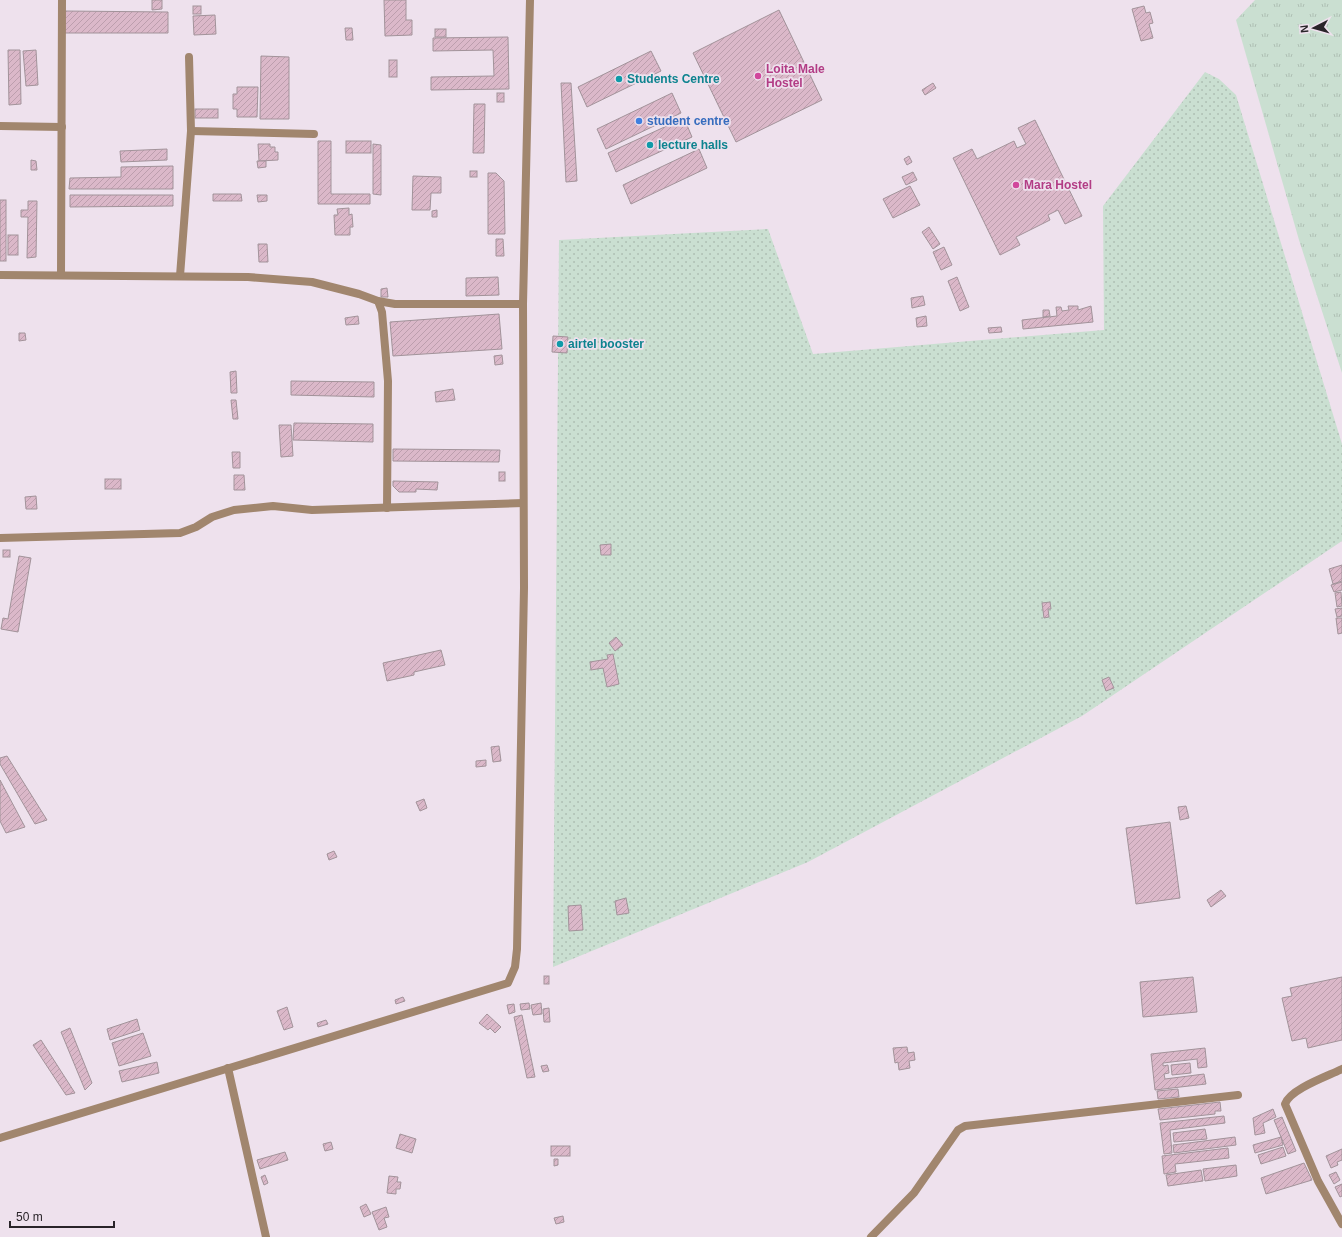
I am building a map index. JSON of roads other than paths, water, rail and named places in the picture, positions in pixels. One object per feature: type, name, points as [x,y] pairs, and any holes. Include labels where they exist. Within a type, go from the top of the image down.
[{"type":"street","points":[[61,275],[62,0]]},
{"type":"street","points":[[0,1138],[508,983],[515,967],[517,949],[521,792],[523,304],[530,0]]},
{"type":"street","points":[[180,276],[191,131],[189,57]]},
{"type":"street","points":[[0,126],[62,126]]},
{"type":"street","points":[[191,131],[314,134]]},
{"type":"street","points":[[0,275],[248,277],[312,282],[359,294],[378,301],[395,304],[523,304]]},
{"type":"street","points":[[378,301],[382,312],[388,381],[387,508]]},
{"type":"street","points":[[0,538],[180,533],[196,527],[212,517],[234,510],[273,506],[312,510],[523,503]]},
{"type":"street","points":[[228,1068],[266,1237]]},
{"type":"street","points":[[1342,1069],[1303,1088],[1287,1099],[1285,1104],[1318,1181],[1342,1224]]},
{"type":"street","points":[[871,1237],[914,1192],[958,1130],[965,1126],[1238,1095]]},
{"type":"place","name":"Loita Male Hostel","points":[[758,76]]},
{"type":"place","name":"Students Centre","points":[[619,79]]},
{"type":"place","name":"student centre","points":[[639,121]]},
{"type":"place","name":"lecture halls","points":[[650,145]]},
{"type":"place","name":"Mara Hostel","points":[[1016,185]]},
{"type":"place","name":"airtel booster","points":[[560,344]]}]
